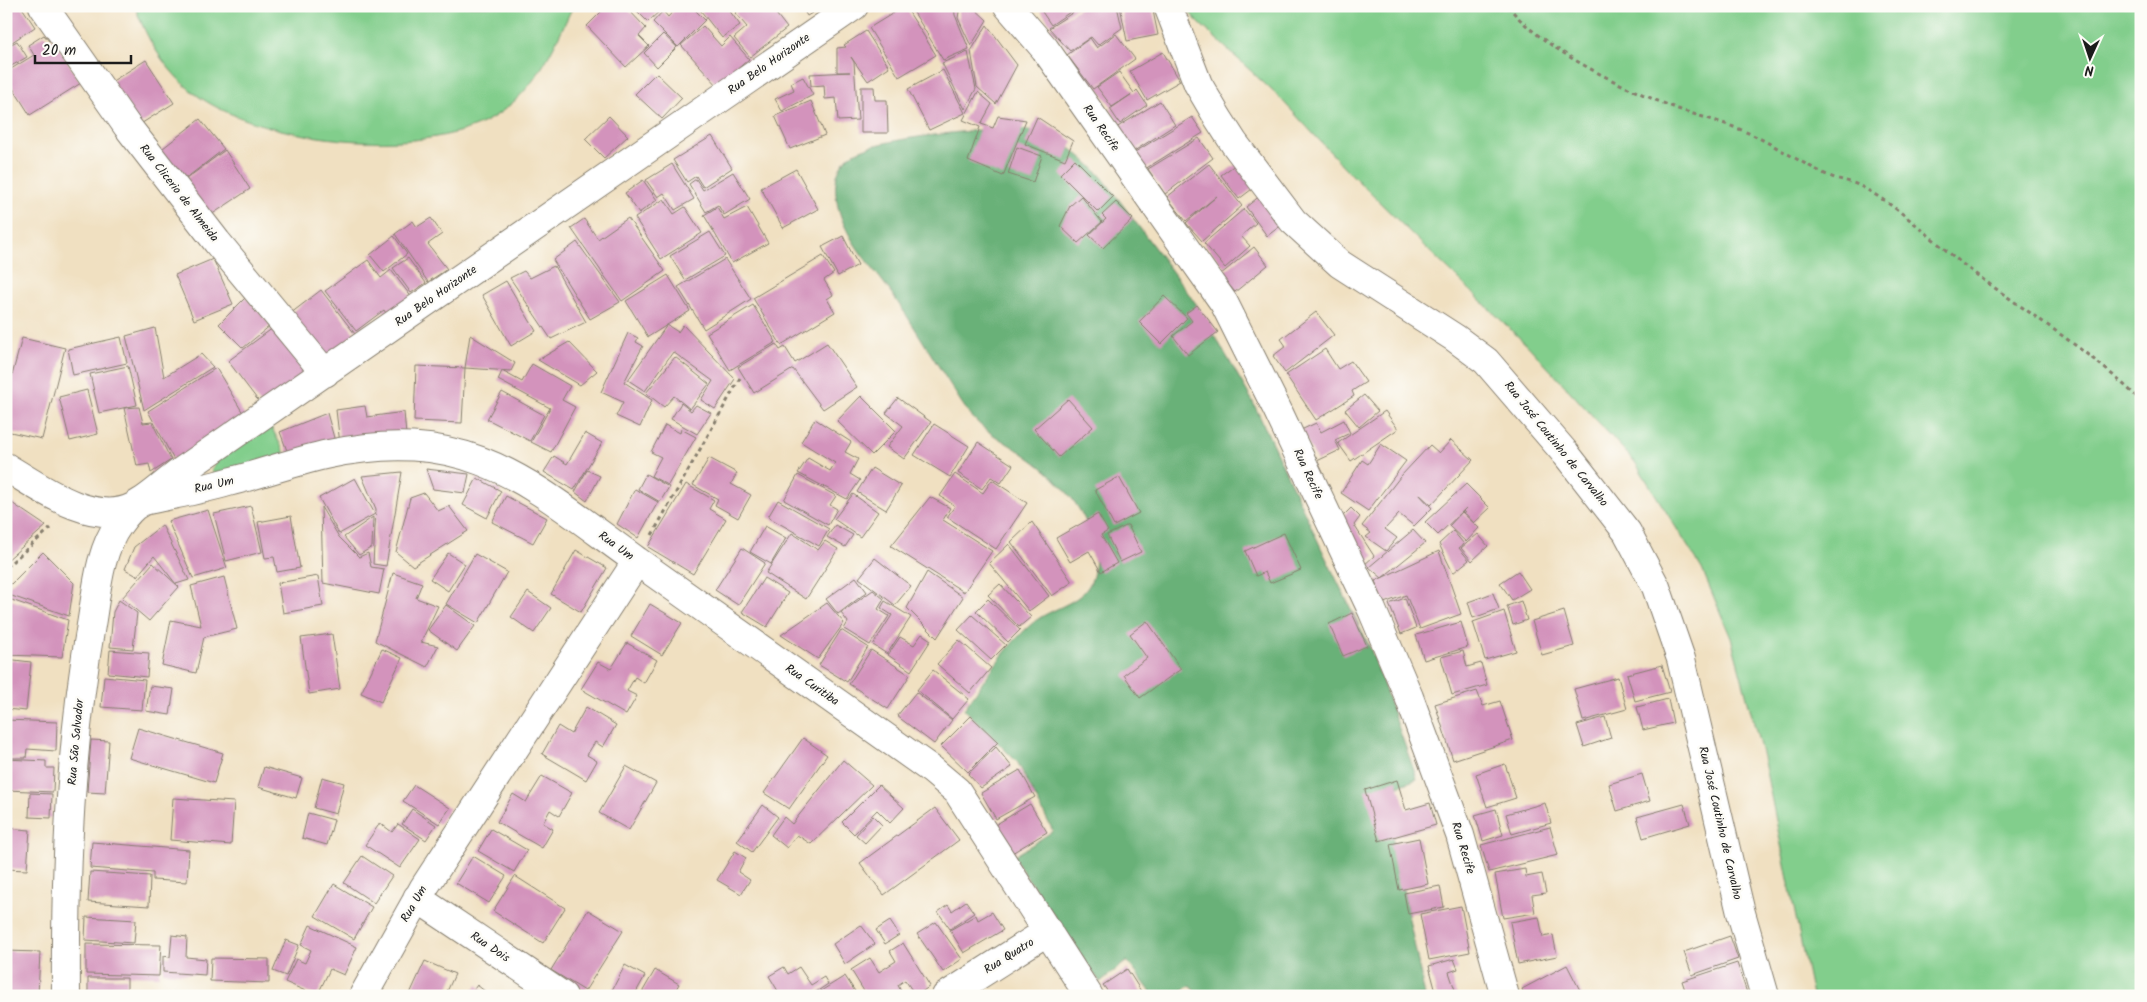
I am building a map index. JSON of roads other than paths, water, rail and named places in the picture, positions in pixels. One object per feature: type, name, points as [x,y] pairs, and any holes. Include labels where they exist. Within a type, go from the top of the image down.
[{"type":"street","name":"Rua Clicerio de Almeida","points":[[43,6],[127,126],[217,242],[324,373]]},
{"type":"street","name":"Rua Belo Horizonte","points":[[6,467],[76,506],[106,512],[132,508],[179,473],[854,6]]},
{"type":"street","name":"Rua Recife","points":[[1008,6],[1045,49],[1229,312],[1372,610],[1409,697],[1460,836],[1505,996]]},
{"type":"street","name":"Rua José Coutinho de Carvalho","points":[[1168,6],[1198,84],[1234,143],[1293,221],[1340,264],[1455,338],[1486,361],[1566,454],[1627,532],[1656,587],[1681,659],[1741,914],[1765,996]]},
{"type":"street","name":"Rua Um","points":[[140,502],[226,483],[335,453],[374,447],[435,447],[480,459],[502,469],[545,495],[638,561],[417,898],[363,996]]},
{"type":"street","name":"Rua São Salvador","points":[[66,996],[66,939],[71,816],[83,672],[105,554],[118,524],[140,502]]},
{"type":"street","name":"Rua Curitiba","points":[[638,561],[945,780],[966,803],[1089,996]]},
{"type":"street","name":"Rua Dois","points":[[417,898],[563,996]]},
{"type":"street","name":"Rua Quatro","points":[[946,996],[1048,931]]}]
